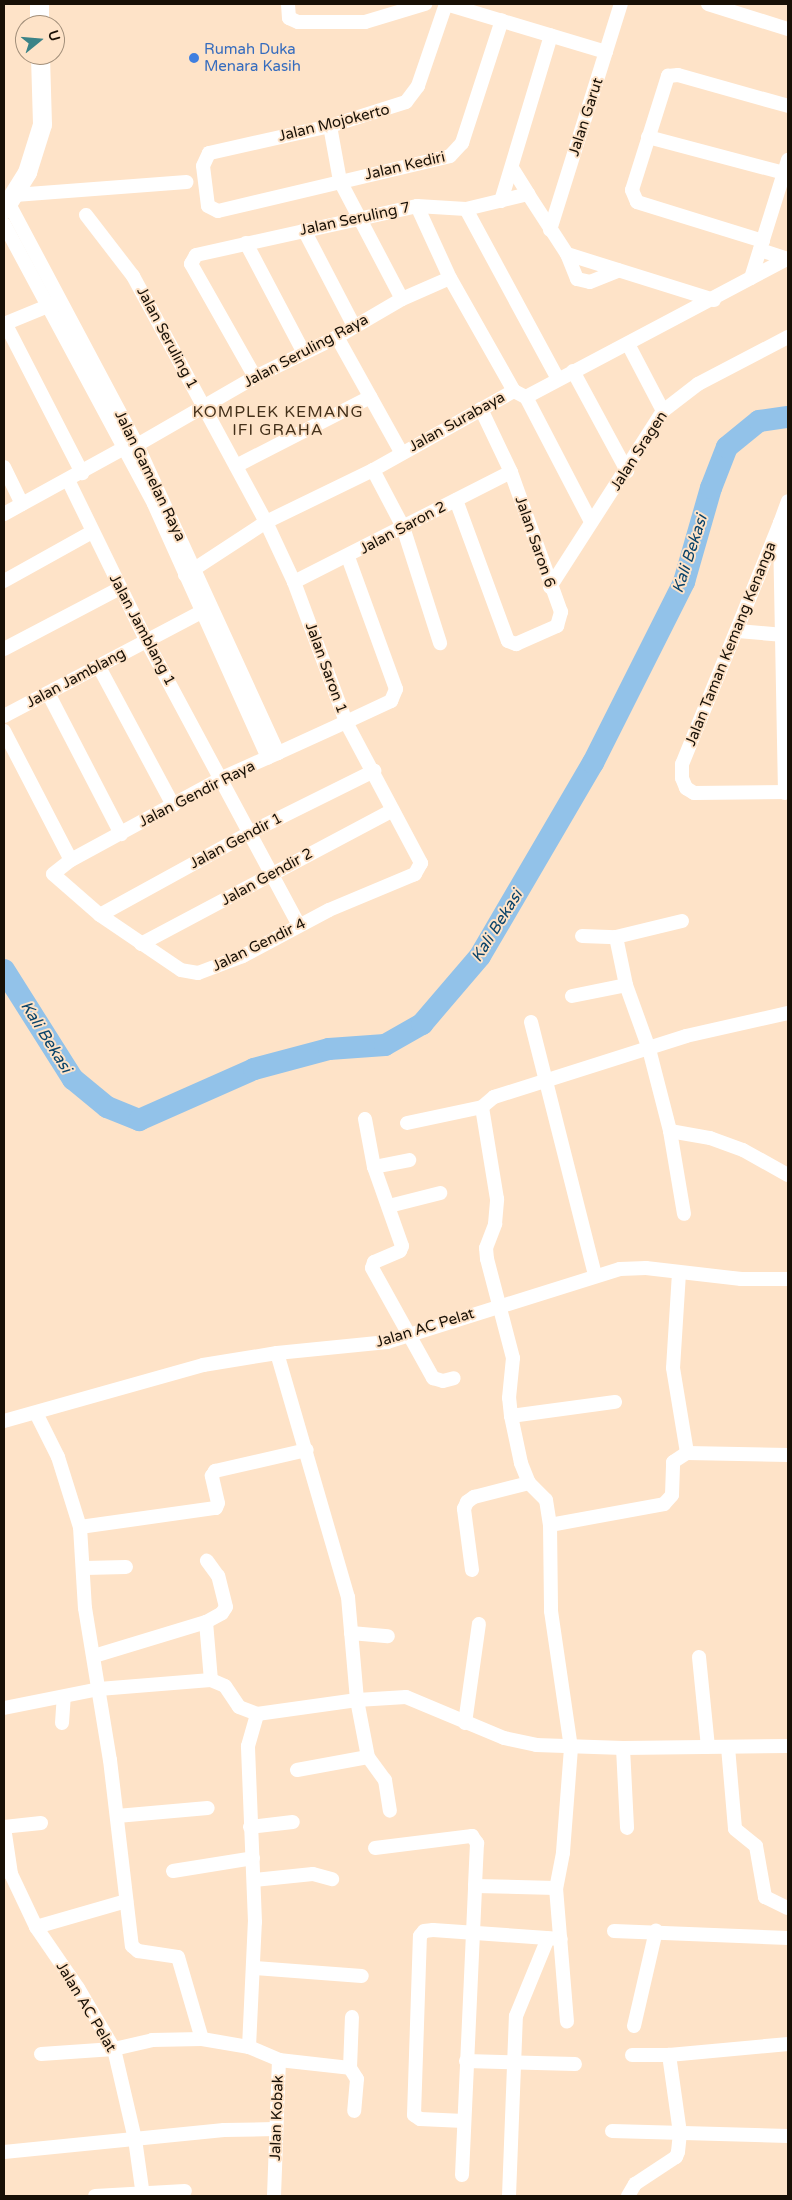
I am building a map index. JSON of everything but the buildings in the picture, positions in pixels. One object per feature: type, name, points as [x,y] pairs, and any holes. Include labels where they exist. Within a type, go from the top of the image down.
[{"type":"main road","points":[[10,203],[27,172],[42,124],[40,65]]},
{"type":"street","points":[[288,4],[289,18],[298,22],[365,22],[425,4]]},
{"type":"street","points":[[446,4],[606,52]]},
{"type":"street","name":"Jalan Mojokerto","points":[[218,211],[211,210],[206,202],[203,166],[206,156],[214,150],[330,126],[406,102],[418,86],[446,4]]},
{"type":"street","name":"Jalan Garut","points":[[550,230],[621,4]]},
{"type":"street","points":[[708,4],[788,28]]},
{"type":"street","name":"Jalan Kediri","points":[[218,211],[340,181],[441,160],[458,151],[502,20]]},
{"type":"street","points":[[501,201],[551,35]]},
{"type":"street","points":[[788,106],[672,75],[665,80],[632,190],[637,202],[761,245],[788,259]]},
{"type":"street","points":[[330,126],[340,181],[402,299]]},
{"type":"street","points":[[648,137],[786,167],[751,278]]},
{"type":"street","points":[[512,168],[567,254],[577,279],[583,282],[596,280],[619,270]]},
{"type":"street","points":[[10,203],[187,182]]},
{"type":"street","name":"Jalan Seruling 7","points":[[255,378],[191,264],[196,255],[417,206],[466,209],[528,194]]},
{"type":"street","name":"Jalan Gamelan Raya","points":[[10,203],[56,303],[131,447],[273,756]]},
{"type":"street","points":[[417,206],[450,278],[520,394],[591,522]]},
{"type":"street","points":[[466,209],[558,379]]},
{"type":"street","name":"Jalan Seruling 1","points":[[86,215],[133,276],[266,522]]},
{"type":"street","name":"Jalan Gamelan Raya","points":[[4,224],[56,303]]},
{"type":"street","points":[[304,230],[354,326]]},
{"type":"street","points":[[246,244],[304,353]]},
{"type":"street","points":[[567,254],[714,300]]},
{"type":"street","name":"Jalan Surabaya","points":[[190,572],[266,522],[373,470],[401,452],[481,409],[558,379],[714,300],[788,259]]},
{"type":"street","name":"Jalan Seruling Raya","points":[[4,514],[131,447],[255,378],[337,337],[402,299],[450,278]]},
{"type":"street","points":[[56,303],[5,323],[82,473]]},
{"type":"street","points":[[337,337],[401,452]]},
{"type":"street","name":"Jalan Sragen","points":[[550,587],[591,522],[627,471],[664,411],[698,384],[788,337]]},
{"type":"street","points":[[628,344],[664,411]]},
{"type":"street","points":[[573,370],[627,471]]},
{"type":"street","points":[[236,466],[370,397]]},
{"type":"street","name":"Jalan Saron 6","points":[[456,500],[508,641],[516,644],[557,626],[561,612],[550,587],[511,472],[481,409]]},
{"type":"street","points":[[4,468],[22,504]]},
{"type":"street","points":[[373,470],[402,527],[440,643]]},
{"type":"street","name":"Jalan Saron 2","points":[[294,582],[348,557],[402,527],[511,472]]},
{"type":"street","name":"Jalan Jamblang 1","points":[[68,480],[146,640],[222,778],[271,876],[299,925]]},
{"type":"street","name":"Jalan Taman Kemang Kenanga","points":[[787,792],[694,793],[686,788],[682,778],[682,764],[738,631],[788,501]]},
{"type":"street","name":"Jalan Saron 1","points":[[266,522],[294,582],[346,722],[393,810]]},
{"type":"street","points":[[780,523],[787,792]]},
{"type":"street","points":[[4,581],[92,532]]},
{"type":"street","name":"Jalan Gendir Raya","points":[[53,874],[71,860],[222,778],[391,701],[396,689],[348,557]]},
{"type":"street","points":[[4,649],[120,588]]},
{"type":"street","name":"Jalan Jamblang","points":[[4,716],[99,667],[202,604]]},
{"type":"street","points":[[738,631],[784,635]]},
{"type":"street","points":[[99,667],[173,805]]},
{"type":"street","points":[[48,693],[121,834]]},
{"type":"street","points":[[4,731],[71,860]]},
{"type":"street","name":"Jalan Gendir 1","points":[[100,915],[250,833],[374,772]]},
{"type":"street","name":"Jalan Gendir 2","points":[[141,944],[393,810]]},
{"type":"street","name":"Jalan Gendir 4","points":[[53,874],[100,915],[141,944],[181,970],[198,973],[242,956],[299,925],[420,870],[422,863],[393,810]]},
{"type":"street","points":[[582,936],[616,937],[682,922]]},
{"type":"street","points":[[616,937],[626,985],[649,1049],[670,1131],[684,1214]]},
{"type":"street","points":[[572,996],[626,985]]},
{"type":"street","points":[[407,1123],[482,1107],[494,1097],[714,1029],[788,1013]]},
{"type":"street","points":[[531,1022],[595,1275]]},
{"type":"street","points":[[482,1107],[497,1199],[495,1224],[486,1248],[513,1358],[509,1398],[520,1463],[529,1483],[546,1500],[550,1525],[551,1610],[571,1748],[563,1853],[556,1888],[554,1939],[567,2022]]},
{"type":"street","points":[[364,1119],[374,1167],[400,1236],[401,1249],[374,1262],[372,1268],[411,1334],[433,1378],[443,1381],[454,1378]]},
{"type":"street","points":[[670,1131],[710,1138],[743,1150],[788,1175]]},
{"type":"street","points":[[374,1167],[409,1160]]},
{"type":"street","points":[[389,1206],[440,1193]]},
{"type":"street","name":"Jalan AC Pelat","points":[[4,1421],[176,1371],[277,1353],[363,1346],[411,1334],[595,1275],[631,1268],[741,1279],[788,1279]]},
{"type":"street","points":[[679,1273],[673,1368],[687,1453]]},
{"type":"street","points":[[277,1353],[348,1597],[357,1700],[368,1756],[385,1780],[390,1811]]},
{"type":"street","points":[[511,1416],[615,1402]]},
{"type":"street","points":[[36,1413],[58,1457],[80,1527],[85,1568],[85,1608],[99,1689],[117,1816],[126,1901],[135,1950],[178,1957],[202,2039]]},
{"type":"street","points":[[80,1527],[216,1508],[218,1503],[212,1476],[215,1470],[306,1450]]},
{"type":"street","points":[[550,1525],[664,1504],[672,1494],[673,1462],[687,1453],[788,1455]]},
{"type":"street","points":[[472,1570],[464,1510],[467,1502],[474,1497],[529,1483]]},
{"type":"street","points":[[94,1656],[206,1622],[222,1613],[226,1607],[218,1576],[208,1561]]},
{"type":"street","points":[[85,1568],[126,1567]]},
{"type":"street","points":[[206,1622],[211,1680]]},
{"type":"street","points":[[465,1723],[479,1624]]},
{"type":"street","points":[[351,1633],[388,1636]]},
{"type":"street","points":[[699,1657],[708,1747]]},
{"type":"street","points":[[4,1708],[99,1689],[211,1680],[222,1684],[238,1707],[257,1714],[357,1700],[406,1697],[465,1723],[519,1742],[571,1748],[788,1746]]},
{"type":"street","points":[[62,1723],[64,1697]]},
{"type":"street","points":[[249,2046],[255,1968],[254,1880],[250,1826],[248,1746],[257,1714]]},
{"type":"street","points":[[728,1747],[735,1829],[756,1846],[765,1897],[788,1908]]},
{"type":"street","points":[[623,1748],[627,1828]]},
{"type":"street","points":[[298,1770],[368,1756]]},
{"type":"street","points":[[117,1816],[208,1808]]},
{"type":"street","points":[[250,1826],[293,1822]]},
{"type":"street","points":[[4,1827],[41,1823]]},
{"type":"street","name":"Jalan AC Pelat","points":[[4,1827],[16,1890],[36,1926],[78,1988],[114,2049],[135,2139],[143,2194]]},
{"type":"street","points":[[375,1848],[472,1836],[478,1843],[471,1934],[462,2175]]},
{"type":"street","points":[[173,1870],[252,1858]]},
{"type":"street","points":[[254,1880],[314,1874],[332,1879]]},
{"type":"street","points":[[475,1886],[556,1888]]},
{"type":"street","points":[[36,1926],[126,1901]]},
{"type":"street","points":[[464,2121],[420,2119],[413,2111],[420,1936],[424,1931],[433,1930],[554,1939]]},
{"type":"street","points":[[634,2026],[656,1931]]},
{"type":"street","points":[[614,1932],[656,1931],[788,1938]]},
{"type":"street","points":[[509,2196],[516,2016],[554,1939]]},
{"type":"street","points":[[255,1968],[362,1976]]},
{"type":"street","points":[[352,2017],[350,2068],[357,2079],[354,2111]]},
{"type":"street","name":"Jalan Kobak","points":[[41,2054],[114,2049],[139,2041],[202,2039],[249,2046],[279,2060],[274,2196]]},
{"type":"street","points":[[632,2055],[669,2055],[788,2044]]},
{"type":"street","points":[[628,2196],[636,2184],[676,2158],[680,2133],[669,2055]]},
{"type":"street","points":[[279,2060],[350,2068]]},
{"type":"street","points":[[466,2061],[575,2064]]},
{"type":"street","points":[[4,2152],[224,2130],[275,2129]]},
{"type":"street","points":[[612,2131],[788,2136]]},
{"type":"street","points":[[95,2196],[184,2191]]},
{"type":"waterway","name":"Kali Bekasi","points":[[4,970],[73,1079],[107,1107],[139,1120],[254,1069],[329,1049],[385,1045],[422,1024],[480,956],[593,763],[684,582],[711,488],[727,447],[759,421],[788,417]]},
{"type":"place","name":"Rumah Duka Menara Kasih","points":[[194,58]]},
{"type":"district","name":"KOMPLEK KEMANG IFI GRAHA","points":[[278,421]]}]
